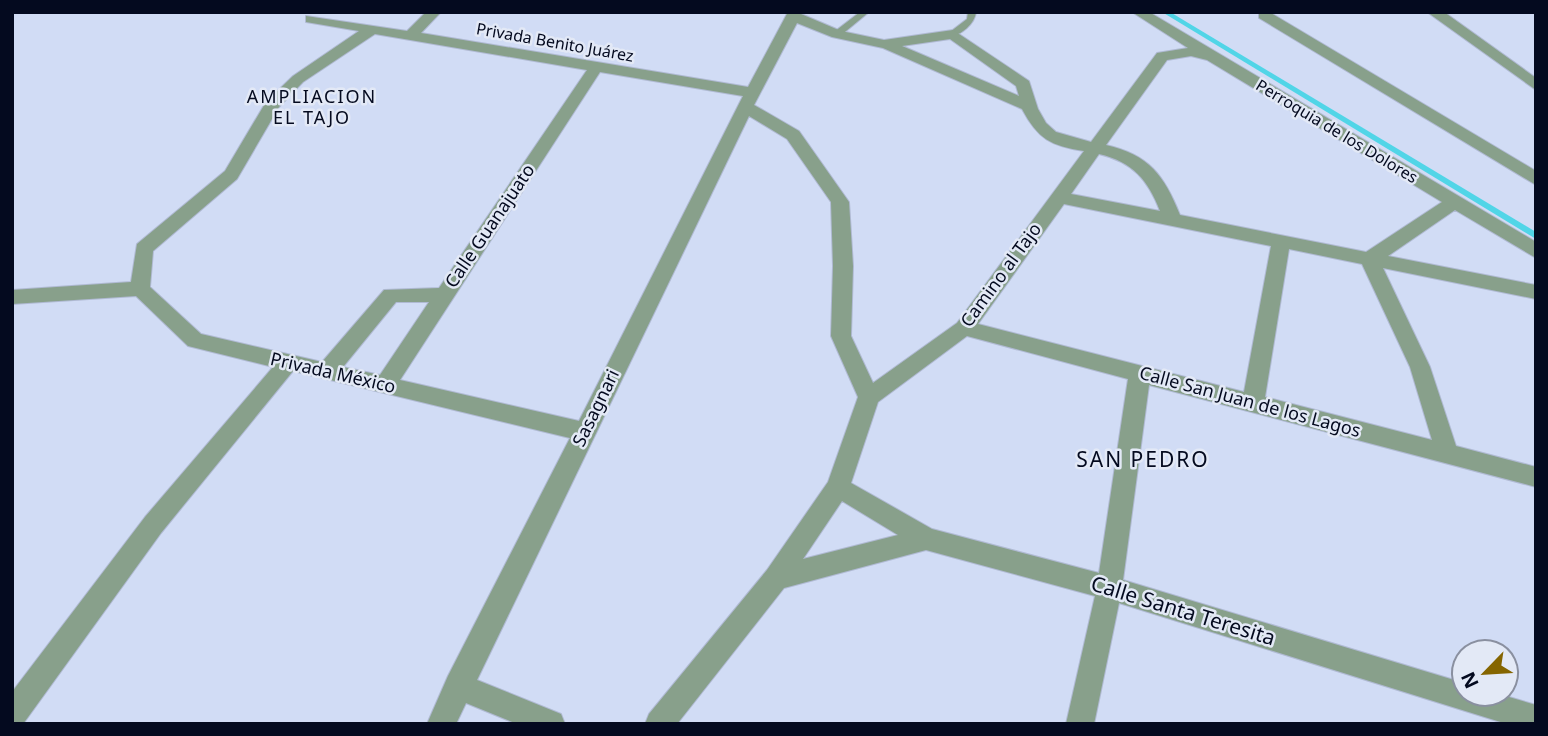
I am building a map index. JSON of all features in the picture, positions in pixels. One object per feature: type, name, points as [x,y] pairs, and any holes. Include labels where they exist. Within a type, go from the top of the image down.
[{"type":"street","points":[[410,36],[435,12]]},
{"type":"street","name":"Perroquia de los Dolores","points":[[1139,12],[1536,251]]},
{"type":"street","points":[[1434,12],[1536,85]]},
{"type":"street","points":[[794,14],[836,34],[884,44],[1028,106]]},
{"type":"street","name":"Sasagnari","points":[[441,724],[794,14]]},
{"type":"street","points":[[1264,15],[1536,179]]},
{"type":"street","name":"Privada Benito Juárez","points":[[311,19],[596,67],[749,100]]},
{"type":"street","points":[[12,297],[140,289],[145,249],[232,175],[272,104],[298,79],[371,30]]},
{"type":"street","points":[[884,44],[953,34],[1023,84],[1028,106],[1040,129],[1064,144],[1132,160],[1161,187],[1172,219]]},
{"type":"street","name":"Camino al Tajo","points":[[869,397],[964,328],[1162,56],[1191,52],[1212,56]]},
{"type":"street","name":"Calle Guanajuato","points":[[385,385],[596,67]]},
{"type":"street","points":[[659,724],[776,578],[838,487],[869,397],[841,336],[843,266],[839,202],[793,135],[749,100]]},
{"type":"street","points":[[1058,197],[1536,292]]},
{"type":"street","points":[[1369,259],[1455,202]]},
{"type":"street","points":[[1253,402],[1281,241]]},
{"type":"street","points":[[1369,259],[1420,367],[1447,454]]},
{"type":"street","name":"Privada México","points":[[140,289],[195,340],[584,432]]},
{"type":"street","points":[[326,372],[391,295],[444,295]]},
{"type":"street","name":"Calle San Juan de los Lagos","points":[[964,328],[1536,477]]},
{"type":"street","points":[[12,715],[153,525],[288,363]]},
{"type":"street","points":[[1080,724],[1109,588],[1140,373]]},
{"type":"street","name":"Calle Santa Teresita","points":[[838,487],[926,539],[1109,588],[1536,719]]},
{"type":"street","points":[[776,578],[926,539]]},
{"type":"street","points":[[458,686],[551,724]]},
{"type":"lane","points":[[836,34],[865,12]]},
{"type":"lane","points":[[953,34],[971,20],[972,12]]},
{"type":"waterway","points":[[1165,12],[1536,236]]},
{"type":"district","name":"AMPLIACION EL TAJO","points":[[312,107]]},
{"type":"district","name":"SAN PEDRO","points":[[1143,460]]}]
